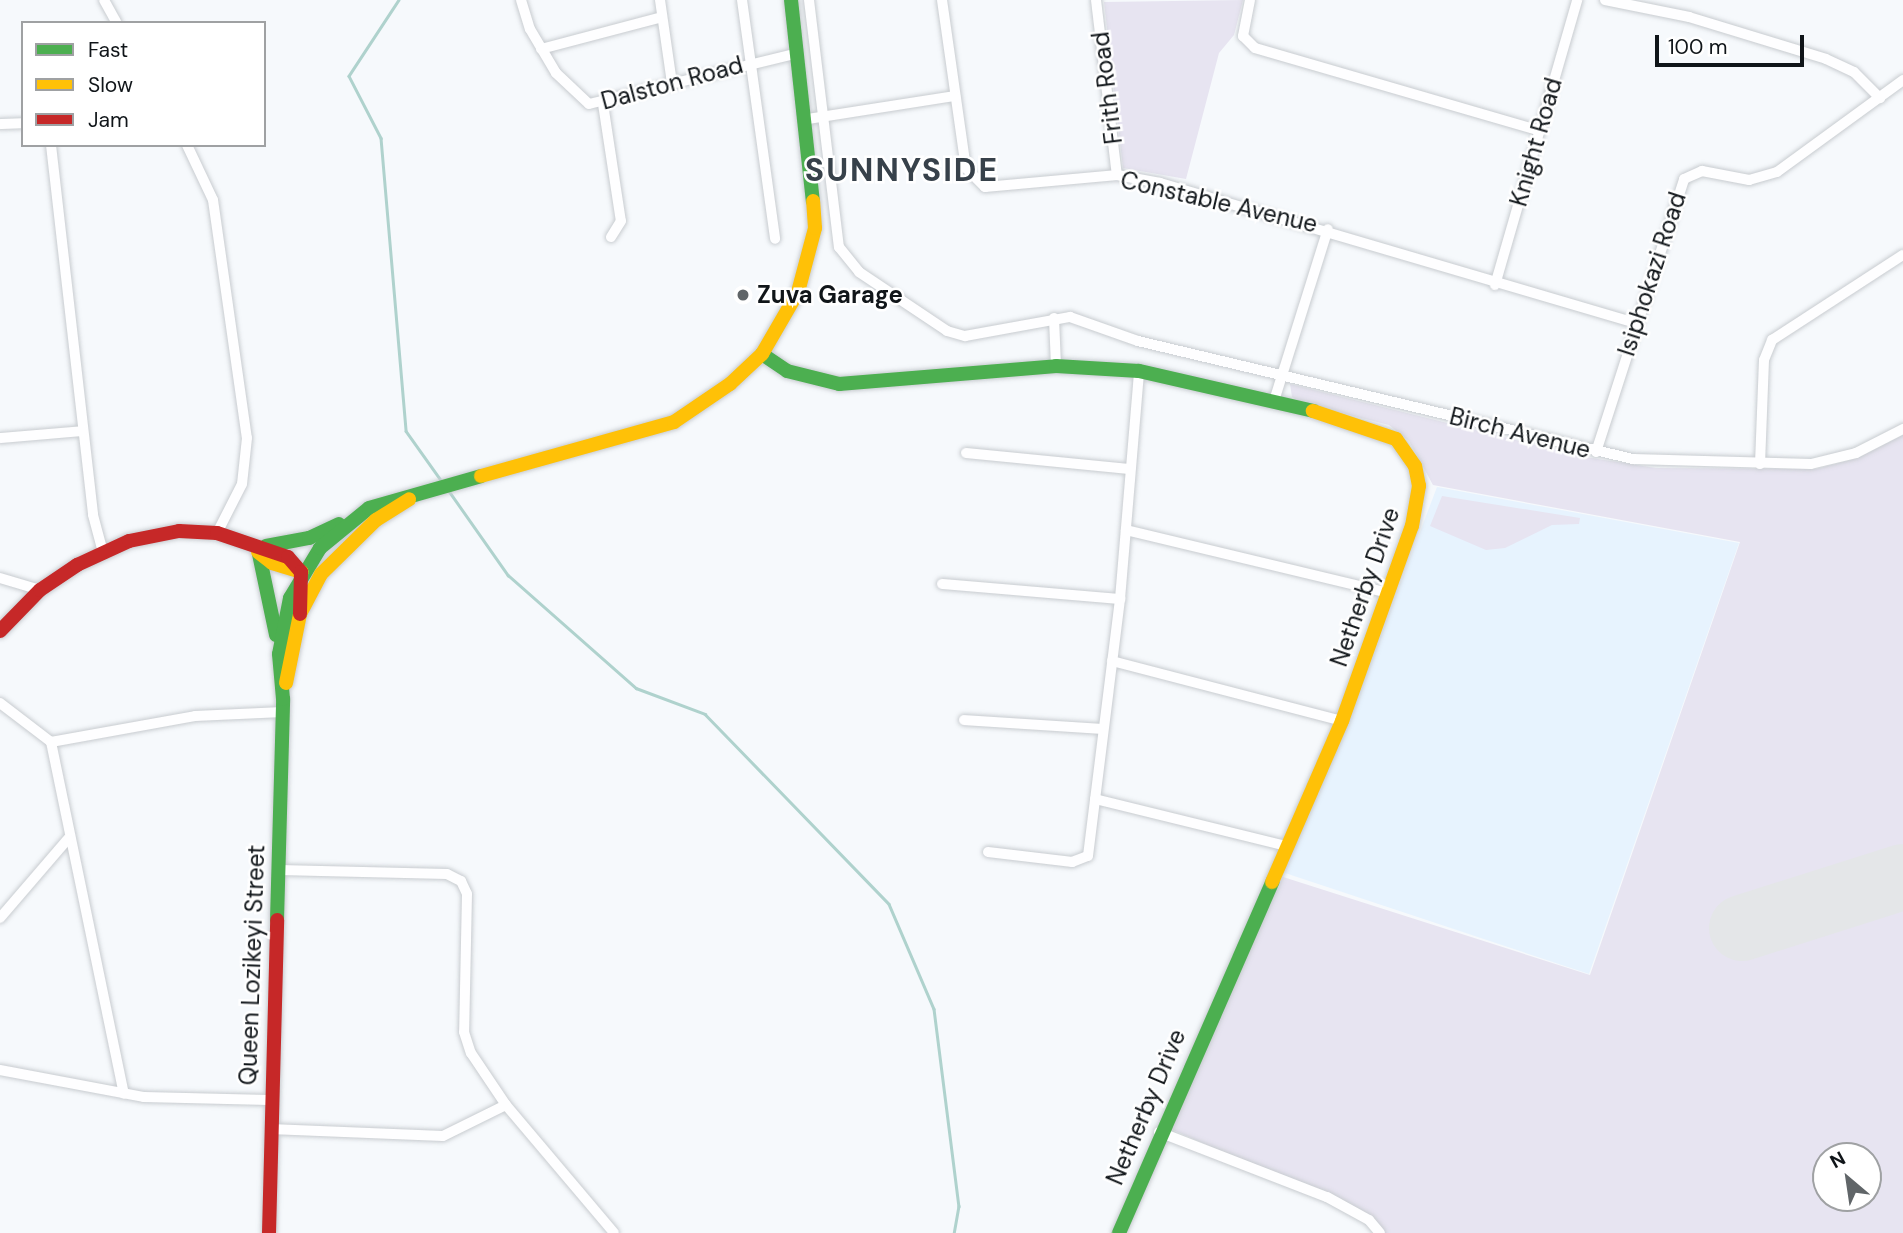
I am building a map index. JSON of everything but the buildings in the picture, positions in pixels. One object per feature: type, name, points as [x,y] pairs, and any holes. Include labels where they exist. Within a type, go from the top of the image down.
[{"type":"main road","name":"Queen Lozikeyi Street","points":[[269,1233],[270,1100],[283,705],[279,654],[283,622],[301,572],[354,516],[424,490],[674,422],[730,384],[762,354],[787,317],[812,249],[817,202],[791,0]]},
{"type":"main road","name":"Netherby Drive","points":[[762,354],[787,371],[839,384],[1056,366],[1139,371],[1273,401],[1377,429],[1410,454],[1418,499],[1389,593],[1342,720],[1158,1131],[1119,1233]]},
{"type":"main road","name":"Queen Lozikeyi Street","points":[[283,705],[300,614],[336,557],[376,520],[424,490]]},
{"type":"main road","points":[[258,548],[309,538],[354,516]]},
{"type":"main road","points":[[0,631],[40,590],[103,552],[150,535],[217,533],[288,557],[301,572],[300,614]]},
{"type":"main road","points":[[258,548],[279,654]]},
{"type":"main road","points":[[301,572],[336,557]]},
{"type":"street","points":[[104,0],[116,21]]},
{"type":"street","name":"Dalston Road","points":[[521,0],[541,50],[568,89],[589,104],[603,104],[751,62],[798,53]]},
{"type":"street","points":[[660,0],[672,83]]},
{"type":"street","points":[[742,0],[775,239]]},
{"type":"street","name":"Birch Avenue","points":[[809,0],[826,117],[839,247],[859,272],[930,323],[965,336],[1054,318],[1087,321],[1138,341],[1596,452],[1644,460],[1760,464],[1827,462],[1903,429]]},
{"type":"street","name":"Constable Avenue","points":[[942,0],[966,168],[985,187],[1117,176],[1328,229],[1495,285],[1636,323]]},
{"type":"street","name":"Frith Road","points":[[1096,0],[1117,176]]},
{"type":"street","points":[[1250,0],[1243,36],[1255,48],[1540,131]]},
{"type":"street","name":"Knight Road","points":[[1495,285],[1577,0]]},
{"type":"street","points":[[1605,0],[1689,17],[1826,59],[1854,72],[1880,98]]},
{"type":"street","points":[[541,50],[662,17]]},
{"type":"street","name":"Isiphokazi Road","points":[[1596,452],[1684,179],[1702,171],[1749,180],[1777,172],[1903,80]]},
{"type":"street","points":[[808,119],[955,96]]},
{"type":"street","points":[[603,104],[621,221],[611,237]]},
{"type":"street","points":[[0,124],[21,123]]},
{"type":"street","points":[[51,147],[83,431],[103,552]]},
{"type":"street","points":[[188,147],[213,200],[247,438],[242,484],[217,533]]},
{"type":"street","points":[[1273,401],[1328,229]]},
{"type":"street","points":[[1760,464],[1764,360],[1772,340],[1903,255]]},
{"type":"street","points":[[1054,318],[1056,366]]},
{"type":"street","points":[[988,852],[1086,859],[1120,599],[1139,371]]},
{"type":"street","points":[[0,438],[83,431]]},
{"type":"street","points":[[966,453],[1129,469]]},
{"type":"street","points":[[1126,530],[1389,593]]},
{"type":"street","points":[[0,578],[40,590]]},
{"type":"street","points":[[942,584],[1120,599]]},
{"type":"street","points":[[1112,661],[1342,720]]},
{"type":"street","points":[[0,703],[51,742],[68,839],[124,1093]]},
{"type":"street","points":[[51,742],[195,716],[283,705]]},
{"type":"street","points":[[964,720],[1102,729]]},
{"type":"street","points":[[1095,799],[1286,846]]},
{"type":"street","points":[[0,918],[68,839]]},
{"type":"street","points":[[279,870],[447,874],[461,881],[467,894],[467,1044],[506,1105],[612,1232]]},
{"type":"street","points":[[0,1070],[124,1093],[270,1100]]},
{"type":"street","points":[[270,1129],[443,1136],[506,1105]]},
{"type":"street","points":[[1158,1131],[1327,1197],[1369,1220],[1380,1233]]},
{"type":"shaded area","points":[[1243,0],[1234,35],[1219,53],[1186,179],[1123,168],[1104,2]]},
{"type":"shaded area","points":[[1290,384],[1585,457],[1656,468],[1816,469],[1858,458],[1903,435],[1903,1233],[1384,1233],[1371,1217],[1173,1130],[1170,1121],[1280,876],[1590,975],[1740,542],[1433,485],[1409,441],[1389,425],[1302,403],[1292,397]]},
{"type":"shaded area","points":[[1437,487],[1739,543],[1589,974],[1282,872],[1348,722]]},
{"type":"shaded area","points":[[1442,496],[1580,518],[1579,524],[1552,525],[1505,548],[1486,550],[1430,526]]},
{"type":"waterway","points":[[399,0],[349,76],[381,138],[406,431],[443,483]]},
{"type":"waterway","points":[[449,491],[508,575],[636,688],[705,714],[889,904],[934,1009],[959,1206],[954,1233]]},
{"type":"runway","points":[[1742,928],[1903,877]]},
{"type":"traffic: fast","points":[[791,0],[813,201]]},
{"type":"traffic: fast","points":[[762,354],[787,371],[839,384],[1056,366],[1139,371],[1313,411]]},
{"type":"traffic: fast","points":[[277,920],[283,699],[279,654],[290,598],[320,548],[369,508],[481,476]]},
{"type":"traffic: fast","points":[[266,546],[309,538],[339,524]]},
{"type":"traffic: fast","points":[[259,554],[276,635]]},
{"type":"traffic: fast","points":[[1119,1233],[1272,882]]},
{"type":"traffic: slow","points":[[481,476],[674,422],[730,384],[762,354],[798,292],[815,228],[813,201]]},
{"type":"traffic: slow","points":[[1272,882],[1342,721],[1412,526],[1419,486],[1415,466],[1396,439],[1313,411]]},
{"type":"traffic: slow","points":[[286,683],[300,614],[321,574],[376,520],[409,499]]},
{"type":"traffic: slow","points":[[258,552],[272,563],[302,572]]},
{"type":"traffic: jam","points":[[0,631],[40,590],[77,565],[129,541],[179,531],[217,533],[288,557],[301,572],[300,614]]},
{"type":"traffic: jam","points":[[269,1233],[277,920]]},
{"type":"place","name":"Zuva Garage","points":[[743,295]]},
{"type":"district","name":"SUNNYSIDE","points":[[902,170]]}]
